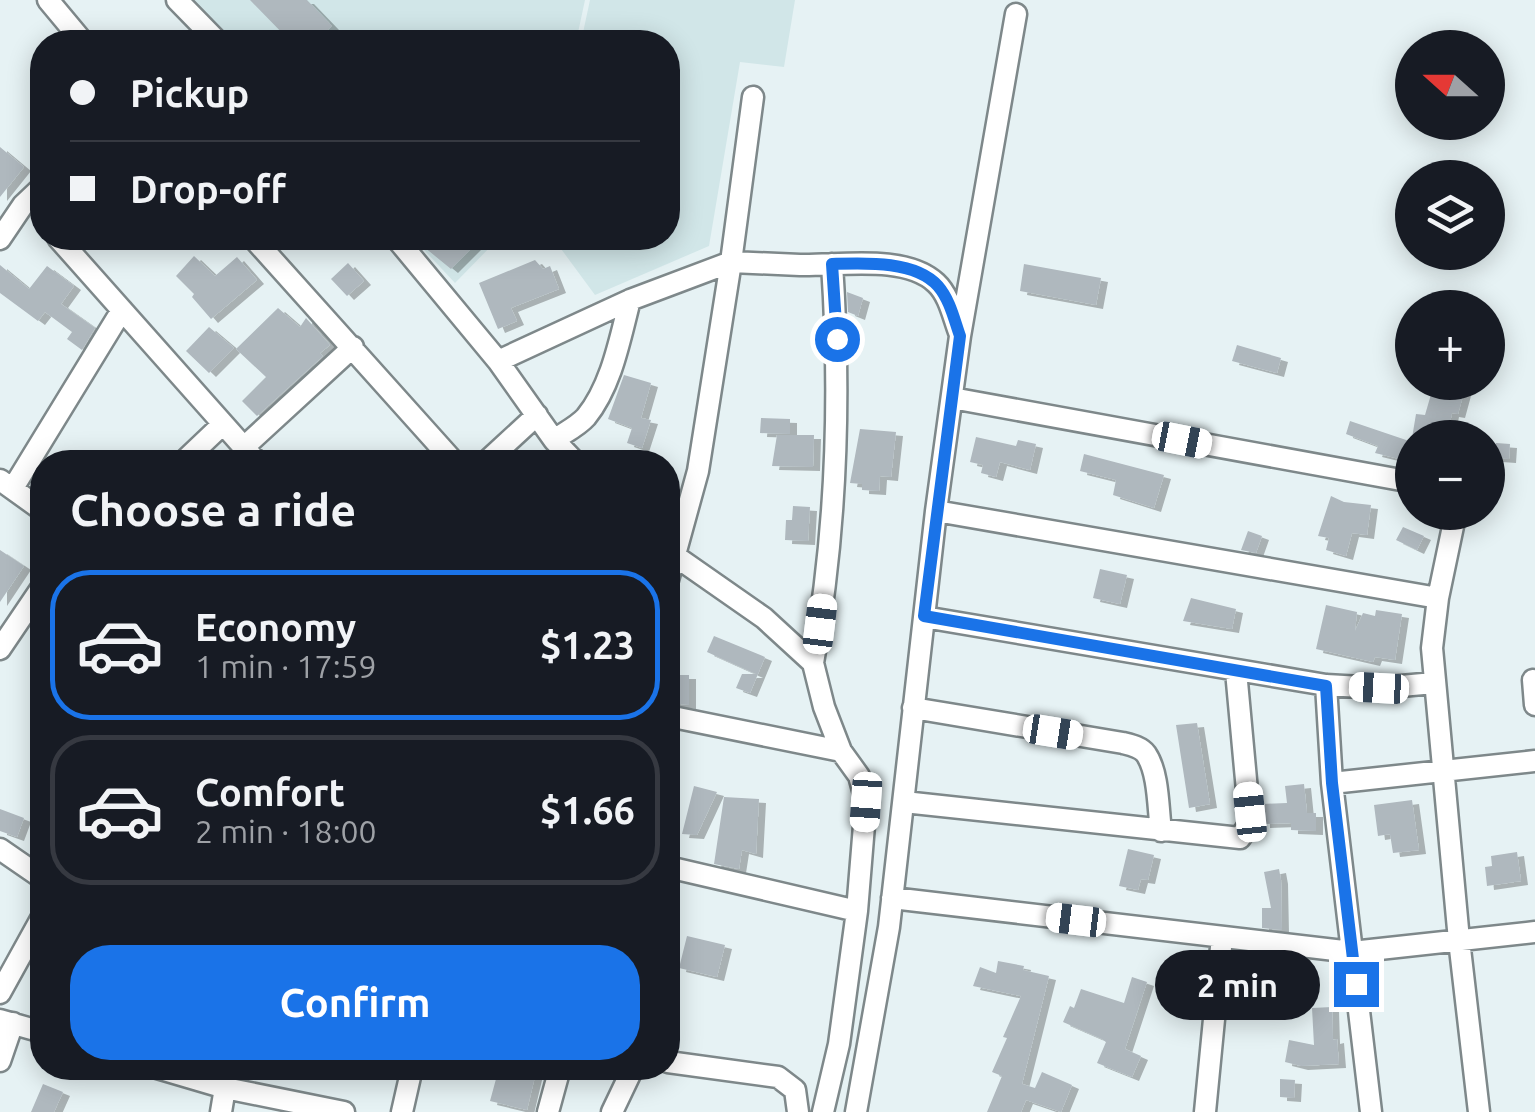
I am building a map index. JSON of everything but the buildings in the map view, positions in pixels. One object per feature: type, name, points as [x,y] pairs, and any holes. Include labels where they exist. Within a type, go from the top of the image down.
[{"type":"street","points":[[48,0],[72,30]]},
{"type":"street","points":[[177,0],[205,30]]},
{"type":"street","points":[[856,1112],[892,898],[960,336],[1016,14]]},
{"type":"street","points":[[680,526],[698,472],[753,97]]},
{"type":"street","points":[[0,239],[30,200]]},
{"type":"street","points":[[69,250],[246,450]]},
{"type":"street","points":[[264,250],[443,450]]},
{"type":"street","points":[[406,250],[498,360],[564,450]]},
{"type":"street","points":[[498,360],[630,300],[731,262],[890,265],[936,282],[949,302],[960,336]]},
{"type":"street","points":[[823,1112],[839,1044],[857,911],[866,802],[859,776],[842,751],[824,707],[813,663],[836,489],[838,376],[832,264]]},
{"type":"street","points":[[554,440],[585,417],[593,404],[615,357],[630,300]]},
{"type":"street","points":[[30,501],[6,484],[122,310]]},
{"type":"street","points":[[255,450],[353,347]]},
{"type":"street","points":[[952,398],[1395,479]]},
{"type":"street","points":[[499,450],[537,415]]},
{"type":"street","points":[[196,450],[223,424]]},
{"type":"street","points":[[936,511],[1438,598]]},
{"type":"street","points":[[1452,530],[1432,648],[1479,1112]]},
{"type":"street","points":[[680,559],[764,618],[813,663]]},
{"type":"street","points":[[0,649],[30,605]]},
{"type":"street","points":[[924,616],[1326,686],[1379,688],[1434,683]]},
{"type":"street","points":[[904,802],[1232,838],[1246,833],[1250,812],[1236,671]]},
{"type":"street","points":[[1533,680],[1535,705]]},
{"type":"street","points":[[1326,686],[1332,783],[1371,1112]]},
{"type":"street","points":[[913,708],[1140,749],[1148,758],[1154,778],[1161,831]]},
{"type":"street","points":[[680,718],[842,751]]},
{"type":"street","points":[[1332,783],[1535,760]]},
{"type":"street","points":[[0,848],[30,869]]},
{"type":"street","points":[[680,871],[857,911]]},
{"type":"street","points":[[892,898],[1352,952],[1535,932]]},
{"type":"street","points":[[1204,1112],[1222,937]]},
{"type":"street","points":[[0,993],[30,939]]},
{"type":"street","points":[[0,1060],[6,1022]]},
{"type":"street","points":[[680,1064],[778,1077],[794,1090],[798,1112]]},
{"type":"street","points":[[197,1080],[344,1112]]},
{"type":"street","points":[[402,1112],[409,1080]]},
{"type":"street","points":[[548,1112],[557,1080]]},
{"type":"street","points":[[612,1112],[627,1080]]},
{"type":"street","points":[[220,1112],[224,1088]]},
{"type":"shaded area","points":[[188,0],[585,0],[579,30],[217,30]]},
{"type":"shaded area","points":[[590,0],[795,0],[784,67],[740,62],[709,246],[595,295],[562,250],[680,250],[680,30],[584,30]]},
{"type":"shaded area","points":[[424,250],[487,250],[455,283]]},
{"type":"route","points":[[837,339],[832,264],[861,263],[890,265],[936,282],[949,302],[960,336],[924,616],[1326,686],[1332,783],[1356,984]]}]
